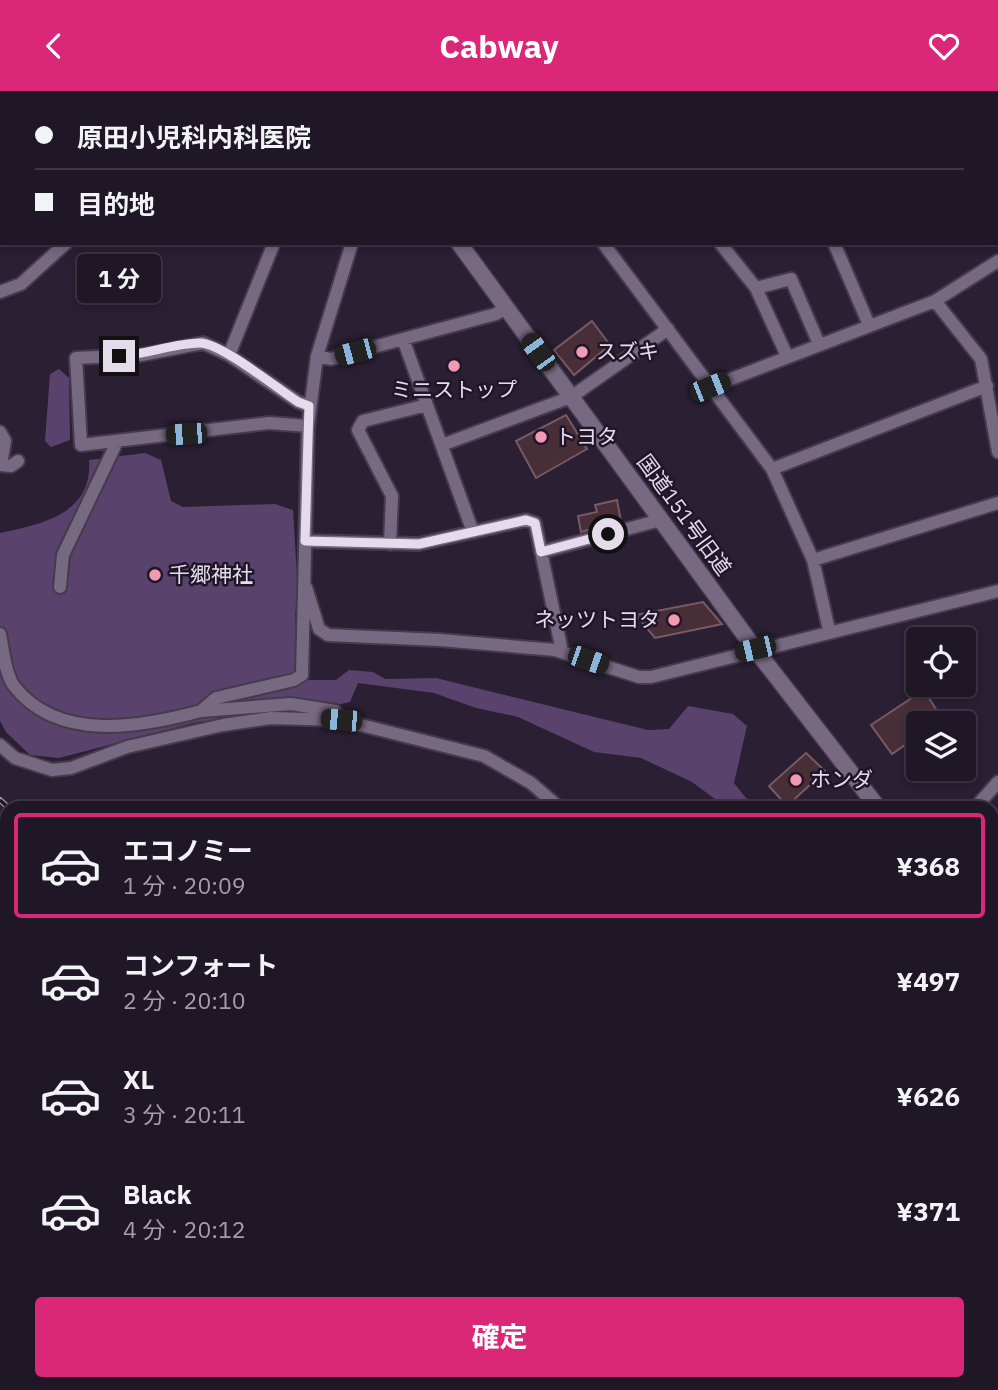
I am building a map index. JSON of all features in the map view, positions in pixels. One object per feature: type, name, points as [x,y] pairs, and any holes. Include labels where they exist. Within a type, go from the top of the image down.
[{"type":"street","points":[[0,292],[20,284],[64,245]]},
{"type":"street","points":[[229,355],[273,245]]},
{"type":"street","points":[[351,245],[317,356],[309,406],[306,587],[319,629],[328,635],[440,639],[562,651],[639,677],[651,677],[755,649],[998,591]]},
{"type":"street","name":"国道151号旧道","points":[[460,245],[755,649],[873,801]]},
{"type":"street","points":[[608,245],[772,469],[813,560],[829,631]]},
{"type":"street","points":[[722,245],[756,288],[788,356]]},
{"type":"street","points":[[835,245],[869,325]]},
{"type":"street","points":[[710,387],[935,301],[998,261]]},
{"type":"street","points":[[756,288],[791,279],[819,344]]},
{"type":"street","points":[[935,301],[981,359],[998,452]]},
{"type":"street","points":[[317,356],[331,359],[496,314],[506,307]]},
{"type":"street","points":[[442,445],[571,397],[668,329]]},
{"type":"street","points":[[403,339],[473,531]]},
{"type":"street","points":[[308,426],[269,423],[81,445],[76,358],[141,355],[203,343],[229,355],[298,402],[309,406]]},
{"type":"street","points":[[772,469],[987,386]]},
{"type":"street","points":[[390,544],[393,496],[358,430],[363,421],[427,405]]},
{"type":"street","points":[[0,432],[5,441],[1,465],[11,466],[18,461]]},
{"type":"street","points":[[60,587],[63,555],[117,442]]},
{"type":"street","points":[[813,560],[998,503]]},
{"type":"street","points":[[541,552],[653,522],[660,517]]},
{"type":"street","points":[[305,541],[419,544],[526,520],[535,523],[562,651]]},
{"type":"street","points":[[201,711],[216,698],[294,680],[302,675],[303,593],[306,587]]},
{"type":"street","points":[[0,634],[13,684],[32,702],[59,718],[106,727],[150,725],[201,711],[291,704],[335,711],[341,720]]},
{"type":"street","points":[[0,745],[15,758],[52,770],[71,768],[127,747],[223,725],[271,718],[341,720],[468,750],[519,776],[548,801]]},
{"type":"street","points":[[981,801],[998,782]]},
{"type":"shaded area","points":[[59,369],[69,378],[70,440],[51,447],[45,441],[50,374]]},
{"type":"shaded area","points":[[145,453],[161,460],[171,501],[183,507],[275,504],[293,510],[298,593],[295,615],[297,670],[309,680],[336,680],[349,670],[373,672],[385,679],[436,678],[648,730],[669,729],[688,706],[733,714],[747,726],[734,783],[746,798],[754,801],[718,801],[692,782],[641,758],[594,752],[518,717],[476,708],[434,693],[358,683],[350,702],[337,705],[312,702],[304,713],[197,722],[59,758],[30,755],[6,732],[0,721],[0,533],[48,520],[74,504],[83,493],[88,478],[89,460]]},
{"type":"building","points":[[592,321],[610,345],[574,375],[554,350]]},
{"type":"building","points":[[566,415],[587,449],[536,478],[516,441]]},
{"type":"building","points":[[617,500],[621,521],[581,532],[578,516],[597,512],[595,505]]},
{"type":"building","points":[[703,602],[722,624],[655,638],[636,615]]},
{"type":"building","points":[[913,697],[928,697],[937,711],[906,711],[906,744],[892,754],[871,725]]},
{"type":"building","points":[[806,753],[825,771],[792,801],[782,801],[769,786]]},
{"type":"place","name":"スズキ","points":[[582,352]]},
{"type":"place","name":"ミニストップ","points":[[454,366]]},
{"type":"place","name":"トヨタ","points":[[541,437]]},
{"type":"place","name":"千郷神社","points":[[155,575]]},
{"type":"place","name":"ネッツトヨタ","points":[[674,620]]},
{"type":"place","name":"ホンダ","points":[[796,780]]},
{"type":"route","points":[[119,356],[141,355],[203,343],[229,355],[298,402],[309,406],[305,541],[419,544],[526,520],[535,523],[541,552],[608,534]]}]
